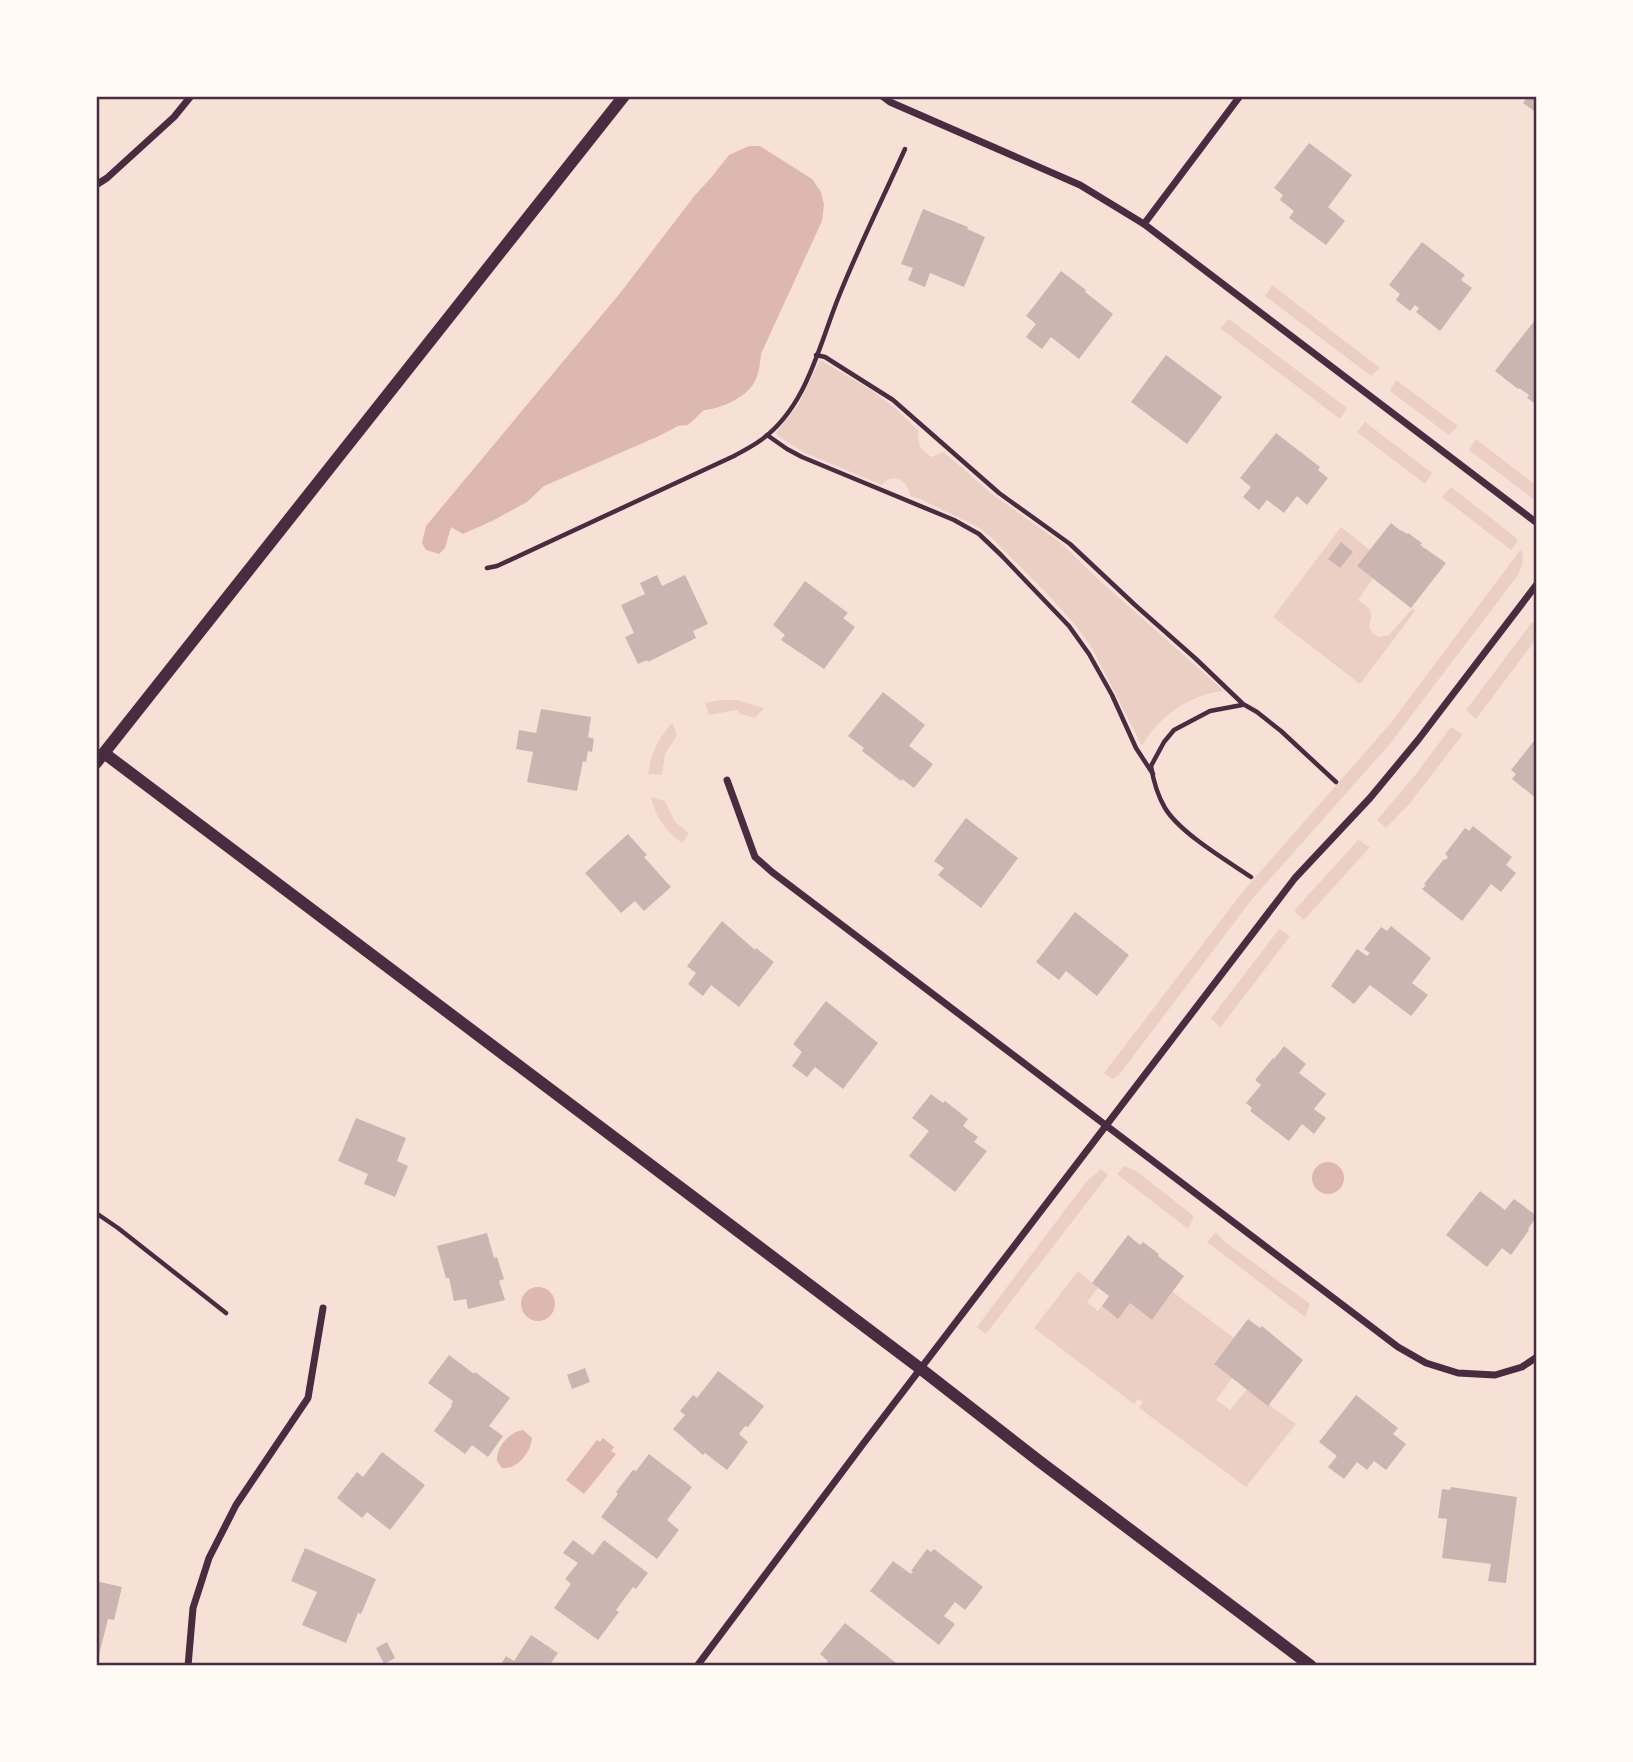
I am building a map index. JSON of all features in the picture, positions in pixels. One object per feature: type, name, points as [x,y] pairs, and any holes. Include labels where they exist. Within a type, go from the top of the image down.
[{"type":"street","points":[[96,186],[174,117],[191,96]]},
{"type":"street","points":[[624,96],[100,758],[921,1369],[1311,1666]]},
{"type":"street","points":[[882,96],[890,102],[1080,185],[1144,224],[1537,523]]},
{"type":"street","points":[[1144,224],[1240,96]]},
{"type":"street","points":[[697,1666],[1295,878],[1370,798],[1418,740],[1537,584]]},
{"type":"street","points":[[727,780],[755,857],[772,872],[1398,1347],[1426,1363],[1458,1373],[1495,1375],[1522,1367],[1537,1357]]},
{"type":"street","points":[[188,1666],[193,1608],[209,1558],[236,1505],[308,1398],[323,1308]]},
{"type":"path","points":[[486,568],[497,566],[734,456],[762,440],[779,423],[804,384],[839,295],[905,149]]},
{"type":"path","points":[[816,355],[825,357],[893,400],[999,493],[1070,544],[1243,704],[1281,731],[1335,782]]},
{"type":"path","points":[[767,435],[802,457],[954,520],[979,534],[1069,626],[1089,654],[1112,695],[1136,748],[1153,774]]},
{"type":"path","points":[[1243,704],[1210,710],[1174,730],[1151,766],[1163,806],[1173,819],[1208,848],[1251,877]]},
{"type":"path","points":[[96,1213],[226,1312]]},
{"type":"shaded area","points":[[749,146],[760,146],[812,179],[821,192],[824,205],[822,221],[761,354],[754,383],[732,402],[704,410],[688,425],[678,426],[544,486],[527,502],[492,521],[463,534],[451,527],[445,548],[439,554],[426,550],[422,543],[426,526],[621,292],[729,155]]},
{"type":"shaded area","points":[[1272,285],[1380,368],[1371,376],[1265,296]]},
{"type":"shaded area","points":[[1229,319],[1347,408],[1340,419],[1220,328]]},
{"type":"shaded area","points":[[820,360],[894,407],[919,431],[920,447],[925,452],[932,457],[944,452],[992,494],[1061,543],[1224,691],[1199,697],[1176,709],[1157,726],[1142,746],[1092,648],[1052,599],[993,539],[978,527],[910,496],[907,486],[899,480],[890,479],[882,485],[805,453],[779,437],[776,433],[798,405]]},
{"type":"shaded area","points":[[1396,380],[1458,426],[1449,435],[1390,391]]},
{"type":"shaded area","points":[[1365,422],[1432,473],[1425,484],[1357,432]]},
{"type":"shaded area","points":[[1476,439],[1537,486],[1537,502],[1469,450]]},
{"type":"shaded area","points":[[1451,487],[1514,536],[1518,541],[1511,550],[1442,497]]},
{"type":"shaded area","points":[[1341,527],[1370,550],[1357,566],[1373,578],[1358,600],[1370,610],[1369,627],[1373,634],[1380,637],[1389,635],[1412,609],[1415,611],[1360,684],[1273,617]]},
{"type":"shaded area","points":[[1521,549],[1523,556],[1518,575],[1389,745],[1253,898],[1119,1075],[1112,1079],[1104,1073],[1244,890],[1390,724]]},
{"type":"shaded area","points":[[1532,622],[1537,625],[1537,638],[1476,719],[1466,710]]},
{"type":"shaded area","points":[[737,700],[764,708],[755,718],[740,714],[737,710],[709,715],[705,703]]},
{"type":"shaded area","points":[[672,723],[677,735],[665,754],[662,775],[648,774],[656,747]]},
{"type":"shaded area","points":[[1451,727],[1463,734],[1410,803],[1386,828],[1377,820]]},
{"type":"shaded area","points":[[651,797],[665,801],[675,822],[689,833],[682,843],[662,823]]},
{"type":"shaded area","points":[[1358,840],[1370,847],[1304,920],[1294,911]]},
{"type":"shaded area","points":[[1279,929],[1290,936],[1220,1028],[1211,1018]]},
{"type":"shaded area","points":[[1328,1162],[1340,1166],[1344,1178],[1340,1190],[1328,1194],[1316,1190],[1312,1178],[1316,1166]]},
{"type":"shaded area","points":[[1124,1166],[1136,1171],[1194,1216],[1188,1229],[1117,1174]]},
{"type":"shaded area","points":[[1101,1169],[1108,1175],[986,1334],[977,1327],[1086,1182]]},
{"type":"shaded area","points":[[1216,1232],[1224,1241],[1310,1304],[1305,1317],[1207,1242]]},
{"type":"shaded area","points":[[1078,1271],[1098,1288],[1087,1302],[1098,1311],[1102,1306],[1118,1318],[1130,1303],[1152,1319],[1173,1292],[1234,1338],[1214,1363],[1233,1377],[1216,1400],[1230,1410],[1247,1389],[1296,1424],[1246,1487],[1139,1408],[1143,1402],[1138,1399],[1134,1404],[1034,1328]]},
{"type":"shaded area","points":[[538,1287],[550,1292],[555,1304],[550,1316],[538,1321],[526,1316],[521,1304],[526,1292]]},
{"type":"shaded area","points":[[523,1430],[532,1438],[529,1449],[518,1463],[502,1468],[497,1461],[501,1446],[508,1437]]},
{"type":"shaded area","points":[[603,1438],[614,1447],[611,1451],[616,1454],[584,1494],[566,1480],[597,1440],[600,1442]]},
{"type":"building","points":[[1528,96],[1537,96],[1537,113],[1523,103]]},
{"type":"building","points":[[1309,143],[1352,175],[1328,207],[1345,221],[1326,245],[1289,218],[1294,211],[1280,200],[1283,195],[1274,188]]},
{"type":"building","points":[[923,209],[968,227],[967,229],[985,237],[964,287],[930,273],[925,287],[908,280],[913,268],[901,264]]},
{"type":"building","points":[[1422,242],[1465,275],[1461,280],[1472,288],[1440,331],[1416,312],[1419,308],[1415,305],[1410,311],[1396,300],[1400,294],[1389,285]]},
{"type":"building","points":[[1061,271],[1113,314],[1079,359],[1051,337],[1042,349],[1026,337],[1036,324],[1026,316]]},
{"type":"building","points":[[1535,320],[1537,405],[1527,398],[1529,395],[1495,371]]},
{"type":"building","points":[[1166,355],[1222,397],[1187,444],[1131,402]]},
{"type":"building","points":[[1276,433],[1320,467],[1318,470],[1328,478],[1307,505],[1297,496],[1284,513],[1267,500],[1259,510],[1243,497],[1251,487],[1240,478]]},
{"type":"building","points":[[1391,523],[1446,563],[1411,608],[1357,566]]},
{"type":"building","points":[[1341,542],[1353,552],[1340,568],[1328,559]]},
{"type":"building","points":[[657,575],[662,586],[685,575],[708,624],[693,631],[696,638],[648,662],[647,660],[638,664],[625,637],[634,633],[621,605],[645,594],[640,583]]},
{"type":"building","points":[[805,581],[848,613],[843,618],[855,627],[824,669],[781,640],[785,635],[773,625]]},
{"type":"building","points":[[883,692],[925,725],[909,746],[933,764],[914,788],[862,751],[864,748],[848,736]]},
{"type":"building","points":[[541,709],[591,717],[588,737],[594,739],[592,752],[588,751],[586,762],[583,761],[577,791],[527,782],[533,752],[516,749],[519,730],[536,733]]},
{"type":"building","points":[[1537,737],[1537,799],[1512,779],[1516,774],[1511,770]]},
{"type":"building","points":[[966,818],[1018,858],[981,908],[938,875],[944,868],[934,861]]},
{"type":"building","points":[[1473,826],[1512,857],[1506,865],[1516,873],[1501,892],[1491,884],[1462,921],[1422,889],[1448,857],[1445,854],[1465,828],[1469,831]]},
{"type":"building","points":[[628,834],[671,887],[644,911],[635,901],[621,913],[585,873]]},
{"type":"building","points":[[1075,912],[1129,955],[1097,996],[1066,971],[1059,980],[1036,962]]},
{"type":"building","points":[[722,921],[755,950],[756,948],[774,962],[739,1007],[711,985],[703,996],[688,984],[696,973],[687,966]]},
{"type":"building","points":[[1391,926],[1431,958],[1412,983],[1428,995],[1411,1016],[1370,985],[1354,1004],[1331,986],[1357,949],[1367,956],[1370,953],[1364,949],[1381,927],[1387,931]]},
{"type":"building","points":[[826,1001],[878,1043],[843,1089],[815,1067],[807,1077],[792,1066],[802,1052],[793,1044]]},
{"type":"building","points":[[1284,1046],[1306,1064],[1299,1073],[1326,1094],[1314,1109],[1326,1118],[1314,1134],[1302,1124],[1289,1141],[1250,1111],[1252,1108],[1246,1103],[1261,1085],[1255,1080]]},
{"type":"building","points":[[931,1094],[968,1119],[963,1126],[978,1137],[974,1142],[987,1151],[955,1192],[909,1156],[929,1131],[912,1118]]},
{"type":"building","points":[[356,1118],[406,1138],[397,1161],[408,1166],[395,1197],[364,1184],[368,1174],[338,1161]]},
{"type":"building","points":[[1480,1191],[1505,1210],[1514,1199],[1537,1216],[1511,1255],[1502,1248],[1487,1267],[1446,1235]]},
{"type":"building","points":[[487,1233],[494,1258],[497,1257],[504,1279],[499,1281],[505,1300],[468,1309],[466,1299],[454,1301],[437,1246]]},
{"type":"building","points":[[1128,1235],[1140,1245],[1143,1242],[1184,1276],[1152,1320],[1130,1303],[1118,1319],[1102,1306],[1109,1296],[1092,1283]]},
{"type":"building","points":[[1248,1319],[1260,1328],[1262,1326],[1303,1360],[1268,1406],[1214,1364]]},
{"type":"building","points":[[449,1355],[510,1398],[489,1426],[503,1436],[488,1457],[472,1445],[465,1454],[434,1431],[453,1401],[428,1383]]},
{"type":"building","points":[[585,1368],[590,1382],[572,1389],[567,1375]]},
{"type":"building","points":[[718,1371],[764,1406],[739,1434],[748,1442],[727,1470],[705,1453],[703,1455],[673,1429],[685,1415],[680,1411],[693,1395],[697,1398]]},
{"type":"building","points":[[1356,1395],[1398,1428],[1393,1434],[1406,1444],[1386,1470],[1374,1461],[1367,1470],[1357,1462],[1344,1479],[1328,1467],[1337,1456],[1319,1442]]},
{"type":"building","points":[[382,1452],[425,1485],[390,1530],[367,1512],[362,1518],[337,1498],[357,1472],[363,1477]]},
{"type":"building","points":[[649,1454],[692,1487],[667,1520],[679,1530],[657,1559],[601,1517],[618,1494],[616,1492]]},
{"type":"building","points":[[1451,1487],[1517,1497],[1506,1583],[1488,1581],[1491,1564],[1442,1558],[1447,1519],[1438,1518],[1442,1489],[1450,1490]]},
{"type":"building","points":[[573,1540],[593,1555],[604,1540],[648,1573],[636,1589],[633,1587],[598,1640],[554,1608],[571,1584],[565,1579],[578,1563],[563,1553]]},
{"type":"building","points":[[305,1548],[376,1579],[346,1643],[302,1625],[317,1592],[291,1581]]},
{"type":"building","points":[[927,1549],[931,1552],[934,1549],[983,1587],[965,1610],[955,1602],[944,1616],[955,1624],[939,1645],[870,1591],[893,1561],[911,1574]]},
{"type":"building","points":[[96,1581],[122,1587],[114,1620],[108,1619],[97,1663]]},
{"type":"building","points":[[845,1623],[900,1666],[824,1666],[828,1661],[820,1654]]},
{"type":"building","points":[[531,1635],[558,1653],[549,1666],[500,1666],[506,1656],[514,1661]]},
{"type":"building","points":[[387,1642],[395,1658],[384,1664],[376,1648]]}]
